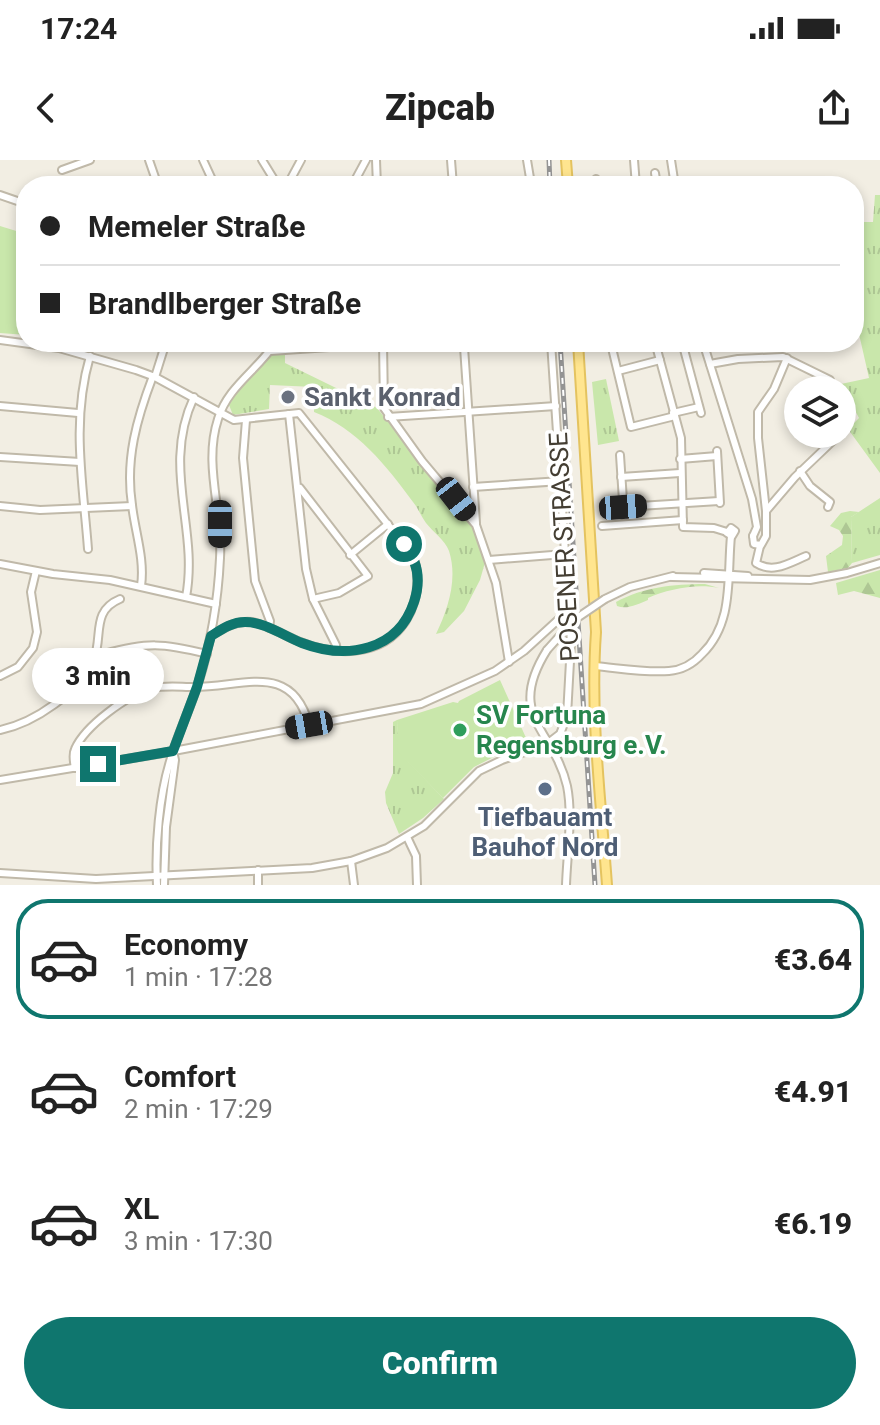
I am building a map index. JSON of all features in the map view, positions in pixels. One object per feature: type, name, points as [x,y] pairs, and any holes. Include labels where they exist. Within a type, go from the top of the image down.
[{"type":"main road","points":[[579,352],[596,632],[595,716],[607,885]]},
{"type":"street","points":[[62,170],[90,160]]},
{"type":"street","points":[[74,352],[154,376],[234,420],[299,413],[406,546],[416,566],[418,584],[414,603],[396,633],[381,644],[361,650],[336,651],[311,646],[269,628],[243,622],[229,625],[211,636]]},
{"type":"street","points":[[141,586],[141,559],[132,506],[132,445],[162,352]]},
{"type":"street","points":[[164,885],[160,875],[158,831],[173,751],[207,654],[216,604],[220,524],[212,454],[220,412],[239,382],[269,352]]},
{"type":"street","points":[[383,352],[383,404],[388,417],[476,525]]},
{"type":"street","points":[[461,352],[476,525],[496,583],[509,662]]},
{"type":"street","name":"POSENER STRASSE","points":[[547,744],[560,734],[566,719],[571,654],[552,352]]},
{"type":"street","points":[[613,352],[632,430],[674,415],[700,410],[684,352]]},
{"type":"street","points":[[658,352],[681,438],[683,524]]},
{"type":"street","points":[[706,352],[752,499],[757,527],[753,542],[760,546]]},
{"type":"street","points":[[88,549],[78,413],[80,391],[90,356]]},
{"type":"street","points":[[710,364],[738,359],[787,358],[822,376]]},
{"type":"street","points":[[787,358],[774,389],[758,412],[766,536],[756,563],[778,568],[806,556]]},
{"type":"street","points":[[618,371],[660,360]]},
{"type":"street","points":[[186,597],[190,553],[179,475],[184,433],[194,397]]},
{"type":"street","points":[[0,406],[78,413]]},
{"type":"street","points":[[388,417],[556,406]]},
{"type":"street","points":[[289,414],[306,569],[313,599],[336,645],[336,651]]},
{"type":"street","points":[[246,420],[243,458],[255,581],[270,621],[269,628]]},
{"type":"street","points":[[766,511],[824,448]]},
{"type":"street","points":[[623,507],[720,503],[717,454],[680,459]]},
{"type":"street","points":[[620,455],[624,516]]},
{"type":"street","points":[[0,457],[80,462]]},
{"type":"street","points":[[800,471],[810,486],[830,502],[828,507]]},
{"type":"street","points":[[621,477],[680,473]]},
{"type":"street","points":[[473,487],[561,481]]},
{"type":"street","points":[[298,486],[368,576],[339,593],[313,599]]},
{"type":"street","points":[[0,506],[40,510],[132,506]]},
{"type":"street","points":[[350,555],[388,524]]},
{"type":"street","points":[[602,526],[683,524],[753,536]]},
{"type":"street","points":[[594,666],[663,671],[678,669],[691,664],[713,643],[726,614],[731,533]]},
{"type":"street","points":[[489,560],[565,554]]},
{"type":"street","points":[[566,885],[567,790],[534,721],[530,696],[532,681],[547,650],[574,620],[630,587],[672,577],[825,578],[880,563]]},
{"type":"street","points":[[0,564],[102,578],[216,604]]},
{"type":"street","points":[[0,676],[18,667],[33,648],[37,622],[31,592],[36,571]]},
{"type":"street","points":[[0,730],[27,722],[59,701],[86,673],[96,653],[102,613],[120,599]]},
{"type":"street","points":[[0,780],[421,704],[474,682],[509,662],[569,614]]},
{"type":"street","points":[[96,653],[159,644],[207,654]]},
{"type":"street","points":[[75,768],[75,748],[119,704],[154,688],[197,687],[227,682],[273,683],[296,696],[309,725]]},
{"type":"street","points":[[0,873],[96,879],[312,868],[351,861],[407,837],[437,814],[479,771],[547,744]]},
{"type":"street","points":[[407,837],[416,856],[417,885]]},
{"type":"street","points":[[351,861],[354,885]]},
{"type":"street","points":[[258,870],[258,885]]},
{"type":"street","points":[[157,885],[160,875]]},
{"type":"green space","points":[[875,195],[880,195],[880,473],[856,440],[856,421],[859,418],[856,412],[856,381],[869,378],[863,352],[864,222],[873,222]]},
{"type":"green space","points":[[0,226],[16,231],[16,334],[0,333]]},
{"type":"green space","points":[[285,353],[285,363],[377,408],[475,530],[486,559],[480,580],[464,611],[444,632],[436,634],[448,604],[452,583],[452,562],[447,547],[370,450],[344,428],[314,412],[314,387],[270,385],[269,409],[233,415],[229,405],[243,383],[273,354]]},
{"type":"green space","points":[[606,379],[619,441],[598,445],[592,382]]},
{"type":"green space","points":[[880,498],[880,555],[852,563],[851,517]]},
{"type":"green space","points":[[859,512],[851,517],[852,563],[848,568],[828,572],[826,556],[842,545],[843,536],[830,526],[841,513]]},
{"type":"green space","points":[[880,570],[880,598],[854,591],[838,595],[836,583]]},
{"type":"green space","points":[[705,584],[719,588],[701,586],[673,590],[629,607],[617,606],[616,602],[659,587]]},
{"type":"green space","name":"SV Fortuna Regensburg e.V.","points":[[500,680],[527,740],[474,767],[443,798],[398,752],[397,720],[458,703]]},
{"type":"green space","points":[[397,720],[399,752],[444,799],[399,834],[386,803],[385,792],[393,773],[393,722]]},
{"type":"railway","points":[[549,160],[550,176]]},
{"type":"railway","points":[[561,352],[595,885]]},
{"type":"place","name":"Sankt Konrad","points":[[288,397]]},
{"type":"place","name":"SV Fortuna Regensburg e.V.","points":[[460,730]]},
{"type":"place","name":"Tiefbauamt Bauhof Nord","points":[[545,789]]},
{"type":"route","points":[[98,764],[173,751],[197,687],[211,636],[229,625],[255,623],[299,642],[336,651],[371,648],[390,639],[405,621],[417,594],[416,566],[404,544]]}]
